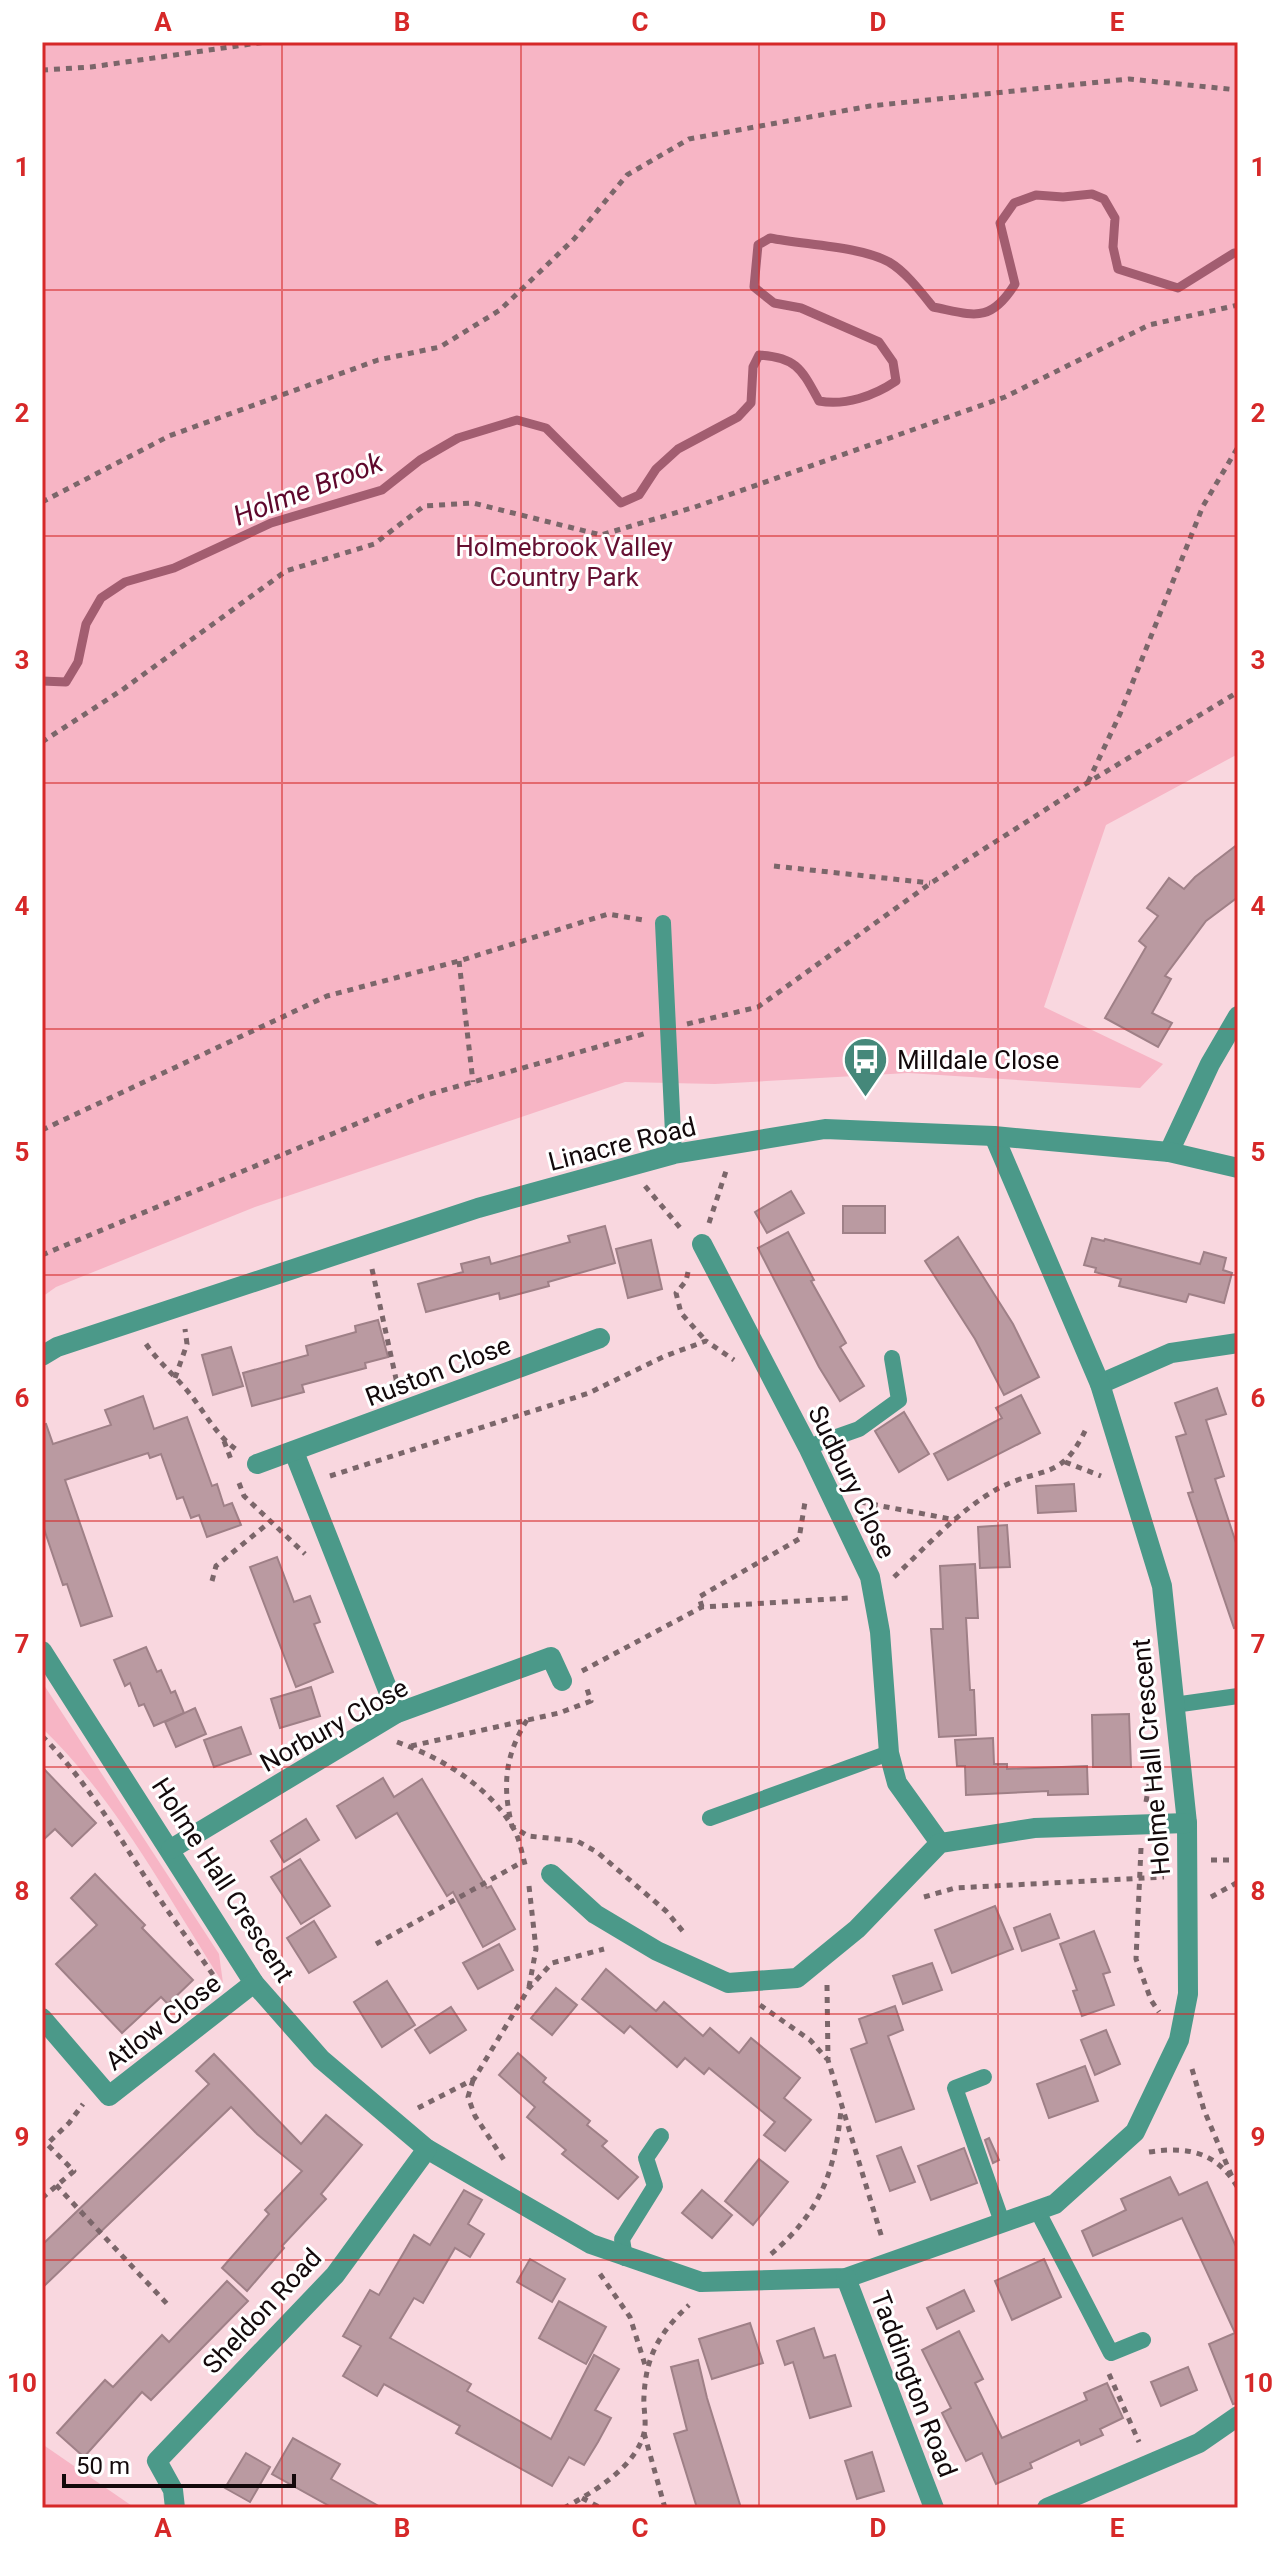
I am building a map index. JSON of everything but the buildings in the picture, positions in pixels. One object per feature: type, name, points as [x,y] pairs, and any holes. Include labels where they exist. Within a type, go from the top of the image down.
[{"type":"street","points":[[1169,1152],[1210,1064],[1238,1016]]},
{"type":"street","name":"Linacre Road","points":[[42,1356],[57,1347],[478,1208],[674,1154],[825,1129],[994,1136],[1169,1152],[1238,1168]]},
{"type":"street","name":"Holme Hall Crescent","points":[[42,1651],[254,1983],[321,2059],[427,2149],[591,2244],[701,2282],[846,2278],[1055,2204],[1135,2132],[1179,2040],[1188,1994],[1187,1823],[1162,1586],[1100,1384],[994,1136]]},
{"type":"street","name":"Sudbury Close","points":[[695,1252],[808,1447],[870,1577],[880,1632],[889,1753],[897,1783],[940,1843]]},
{"type":"street","name":"Ruston Close","points":[[257,1464],[600,1338]]},
{"type":"street","points":[[1100,1384],[1171,1353],[1238,1343]]},
{"type":"street","points":[[294,1452],[397,1713]]},
{"type":"street","name":"Norbury Close","points":[[171,1849],[397,1713],[551,1657],[562,1681]]},
{"type":"street","points":[[551,1874],[595,1914],[657,1951],[728,1983],[797,1978],[857,1929],[940,1843],[1034,1828],[1187,1823]]},
{"type":"street","name":"Atlow Close","points":[[42,2018],[109,2096],[254,1983]]},
{"type":"street","name":"Sheldon Road","points":[[175,2508],[173,2490],[157,2461],[335,2275],[427,2149]]},
{"type":"street","name":"Taddington Road","points":[[846,2278],[934,2508]]},
{"type":"street","points":[[1047,2508],[1199,2443],[1238,2416]]},
{"type":"lane","points":[[663,923],[674,1154]]},
{"type":"lane","points":[[808,1447],[859,1429],[899,1400],[892,1358]]},
{"type":"lane","points":[[1174,1705],[1238,1696]]},
{"type":"lane","points":[[710,1818],[889,1753]]},
{"type":"lane","points":[[984,2077],[955,2088],[1002,2222]]},
{"type":"lane","points":[[625,2258],[622,2239],[655,2186],[646,2158],[661,2136]]},
{"type":"lane","points":[[1037,2210],[1111,2353],[1143,2340]]},
{"type":"path","points":[[42,70],[91,67],[265,42]]},
{"type":"path","points":[[42,502],[169,436],[378,360],[440,347],[500,310],[574,239],[627,175],[689,139],[870,106],[1129,79],[1238,90]]},
{"type":"path","points":[[42,742],[122,690],[286,571],[374,544],[424,506],[473,503],[601,535],[695,507],[1005,397],[1149,325],[1238,305]]},
{"type":"path","points":[[1087,783],[1120,714],[1203,506],[1238,447]]},
{"type":"path","points":[[774,866],[931,883]]},
{"type":"path","points":[[42,1130],[327,996],[459,961],[608,914],[663,923]]},
{"type":"path","points":[[459,961],[473,1082]]},
{"type":"path","points":[[734,1145],[686,1281],[676,1293],[681,1313],[706,1341],[746,1369],[769,1375]]},
{"type":"path","points":[[629,1167],[687,1233],[679,1239]]},
{"type":"path","points":[[366,1245],[403,1412]]},
{"type":"path","points":[[175,1378],[187,1344],[182,1307]]},
{"type":"path","points":[[131,1323],[159,1364],[175,1378],[224,1441],[257,1464]]},
{"type":"path","points":[[306,1484],[589,1393],[665,1356],[706,1341]]},
{"type":"path","points":[[224,1441],[234,1468]]},
{"type":"path","points":[[239,1482],[244,1496],[306,1554]]},
{"type":"path","points":[[702,1607],[699,1597],[799,1539],[806,1498]]},
{"type":"path","points":[[833,1498],[957,1520]]},
{"type":"path","points":[[212,1581],[216,1566],[271,1521]]},
{"type":"path","points":[[410,1746],[559,1713],[591,1701],[585,1686]]},
{"type":"path","points":[[527,1720],[515,1740],[505,1781],[506,1802],[524,1861],[536,1949],[529,1988]]},
{"type":"path","points":[[367,1731],[410,1746],[449,1766],[482,1789],[512,1826],[528,1836],[577,1841],[620,1869],[666,1911],[689,1938],[708,1974]]},
{"type":"path","points":[[42,1736],[62,1756],[107,1814],[150,1885],[231,2002]]},
{"type":"path","points":[[1155,1751],[1142,1825],[1136,1959],[1151,2000],[1179,2040],[1238,2188]]},
{"type":"path","points":[[376,1944],[524,1861]]},
{"type":"path","points":[[914,1900],[955,1888],[1188,1876]]},
{"type":"path","points":[[513,2171],[475,2116],[468,2097],[474,2079],[529,1988],[552,1963],[600,1949],[614,1949]]},
{"type":"path","points":[[827,1953],[828,2060],[889,2262]]},
{"type":"path","points":[[728,1983],[810,2040],[828,2060]]},
{"type":"path","points":[[42,2198],[74,2171],[47,2144],[83,2107],[83,2066]]},
{"type":"path","points":[[386,2113],[416,2109],[474,2079]]},
{"type":"path","points":[[770,2255],[793,2236],[820,2197],[837,2151],[841,2105]]},
{"type":"path","points":[[1147,2153],[1186,2149],[1210,2157],[1232,2177]]},
{"type":"path","points":[[56,2185],[170,2307]]},
{"type":"path","points":[[591,2244],[601,2276],[630,2317],[647,2369]]},
{"type":"path","points":[[665,2508],[644,2433],[643,2398],[647,2369],[664,2328],[716,2282]]},
{"type":"path","points":[[1111,2353],[1109,2376],[1150,2464]]},
{"type":"path","points":[[564,2508],[599,2489],[631,2458],[644,2433]]},
{"type":"path","points":[[582,2498],[601,2508]]},
{"type":"green space","name":"Holmebrook Valley Country Park","points":[[42,42],[1238,42],[1238,754],[1106,825],[1044,1007],[1163,1064],[1140,1088],[908,1073],[715,1084],[625,1082],[255,1207],[56,1287],[42,1297]]},
{"type":"green space","points":[[42,1682],[219,1954],[223,1983],[117,1817],[69,1756],[42,1728]]},
{"type":"green space","points":[[42,2444],[135,2508],[42,2508]]},
{"type":"waterway","name":"Holme Brook","points":[[42,681],[66,682],[78,662],[86,624],[101,598],[125,582],[174,568],[271,523],[382,490],[420,460],[458,438],[517,420],[546,428],[621,503],[639,495],[656,469],[678,449],[738,417],[751,403],[753,367],[759,355],[782,359],[797,367],[819,401],[839,402],[859,398],[896,381],[893,362],[879,342],[801,308],[774,303],[754,287],[758,245],[770,238],[847,249],[877,257],[901,271],[933,307],[970,314],[980,314],[997,306],[1015,284],[1000,223],[1014,203],[1036,195],[1063,197],[1092,194],[1104,199],[1115,218],[1113,247],[1118,269],[1178,288],[1238,253]]},
{"type":"place","name":"Milldale Close","points":[[866,1099]]}]
